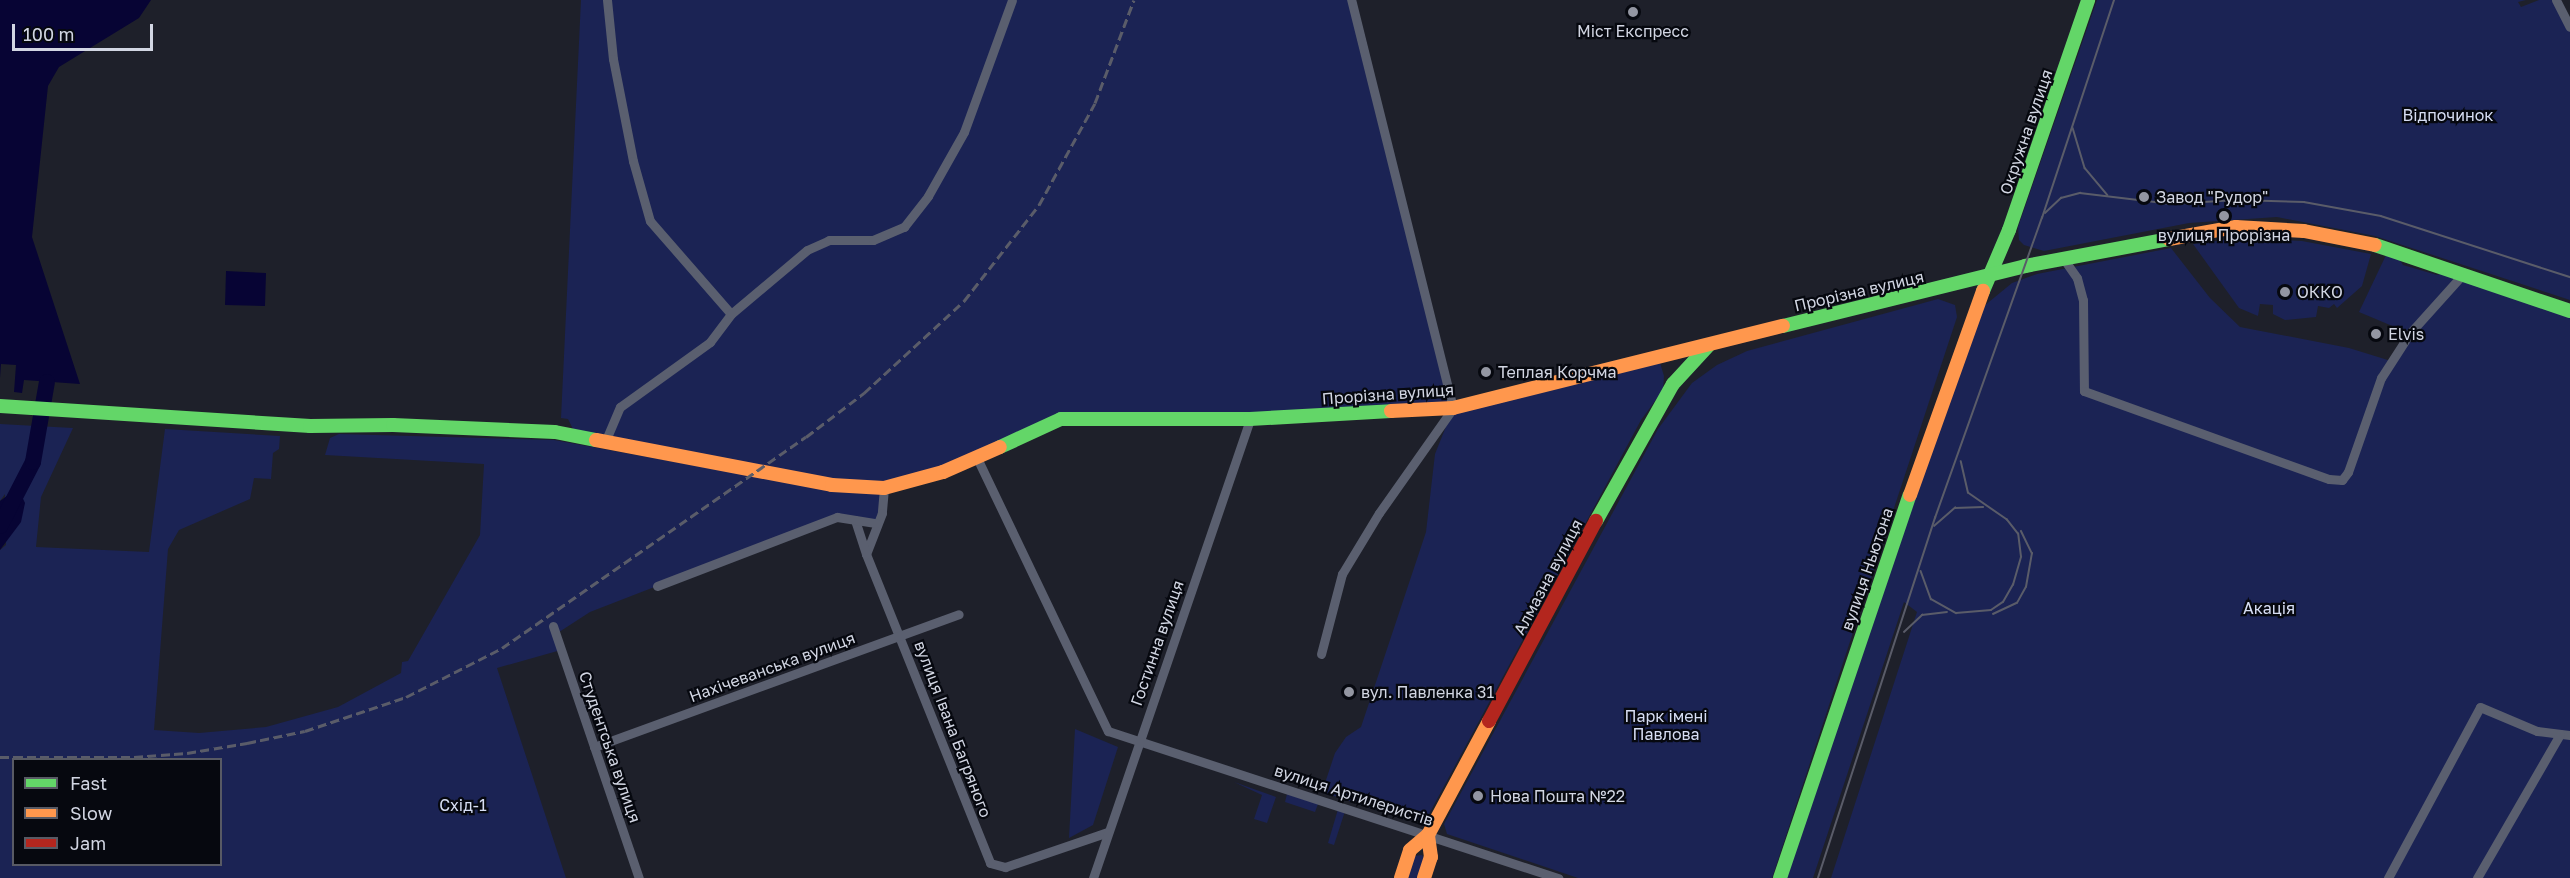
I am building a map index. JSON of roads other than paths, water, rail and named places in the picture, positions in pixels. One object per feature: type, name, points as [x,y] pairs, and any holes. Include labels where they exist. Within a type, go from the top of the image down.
[{"type":"street","points":[[607,0],[628,140],[650,220],[731,314]]},
{"type":"street","points":[[606,442],[620,407],[710,342],[731,314],[817,244],[873,240],[904,227],[928,196],[964,132],[1012,0]]},
{"type":"street","points":[[1321,654],[1342,574],[1378,513],[1453,408],[1351,0]]},
{"type":"street","name":"Окружна вулиця","points":[[1991,274],[2088,0]]},
{"type":"street","points":[[2556,0],[2570,27]]},
{"type":"street","name":"Прорізна вулиця","points":[[0,406],[76,408],[310,426],[534,431],[606,442],[853,488],[884,488],[934,475],[1061,419],[1250,419],[1453,408],[1991,274],[2194,233],[2256,227],[2304,231],[2369,243],[2464,273],[2570,311]]},
{"type":"street","points":[[2063,258],[2077,279],[2083,300],[2085,391],[2329,479],[2342,480],[2348,472],[2381,378],[2410,333],[2464,273]]},
{"type":"street","name":"вулиця Ньютона","points":[[1780,878],[1965,332],[1991,274]]},
{"type":"street","name":"Алмазна вулиця","points":[[1401,878],[1410,850],[1428,835],[1649,423],[1673,384],[1710,344]]},
{"type":"street","name":"Гостинна вулиця","points":[[1093,878],[1250,419]]},
{"type":"street","name":"вулиця Артилеристів","points":[[977,458],[1108,730],[1559,878]]},
{"type":"street","points":[[866,554],[884,488]]},
{"type":"street","points":[[657,586],[837,517],[876,523]]},
{"type":"street","name":"вулиця Івана Багряного","points":[[855,520],[866,554],[901,636],[990,863],[1005,867],[1108,832]]},
{"type":"street","name":"Нахічеванська вулиця","points":[[594,747],[959,614]]},
{"type":"street","name":"Студентська вулиця","points":[[554,626],[639,878]]},
{"type":"street","points":[[2388,878],[2481,707],[2537,731],[2565,735],[2477,878]]},
{"type":"street","name":"Алмазна вулиця","points":[[1424,878],[1431,857],[1428,835]]},
{"type":"waterway","points":[[0,526],[33,462],[47,382]]},
{"type":"tram line","points":[[1818,878],[1935,518],[2042,218],[2114,0]]},
{"type":"tram line","points":[[2073,128],[2085,168],[2108,195]]},
{"type":"tram line","points":[[2045,213],[2061,198],[2080,193],[2171,204],[2236,200],[2304,202],[2381,216],[2570,277]]},
{"type":"tram line","points":[[1921,571],[1931,599],[1956,613],[1991,610],[2003,602],[2013,585],[2021,557],[2018,534],[2007,520],[1968,493],[1961,462]]},
{"type":"tram line","points":[[1934,526],[1955,508],[1983,507]]},
{"type":"tram line","points":[[1993,614],[2017,603],[2026,587],[2032,554],[2021,531]]},
{"type":"tram line","points":[[1904,632],[1922,615],[1947,612]]},
{"type":"railway","points":[[0,757],[134,757],[187,753],[305,731],[406,697],[502,648],[806,437],[864,393],[964,301],[1039,205],[1095,103],[1134,0]]},
{"type":"place","name":"Міст Експресс","points":[[1633,12]]},
{"type":"place","name":"Завод \"Рудор\"","points":[[2144,197]]},
{"type":"place","name":"вулиця Прорізна","points":[[2224,216]]},
{"type":"place","name":"ОККО","points":[[2285,292]]},
{"type":"place","name":"Elvis","points":[[2376,334]]},
{"type":"place","name":"Теплая Корчма","points":[[1486,372]]},
{"type":"place","name":"вул. Павленка 31","points":[[1349,692]]},
{"type":"place","name":"Нова Пошта №22","points":[[1478,796]]},
{"type":"park label","name":"Відпочинок","points":[[2448,115]]},
{"type":"park label","name":"Акація","points":[[2269,608]]},
{"type":"park label","name":"Парк імені Павлова","points":[[1666,725]]},
{"type":"park label","name":"Схід-1","points":[[463,805]]}]
